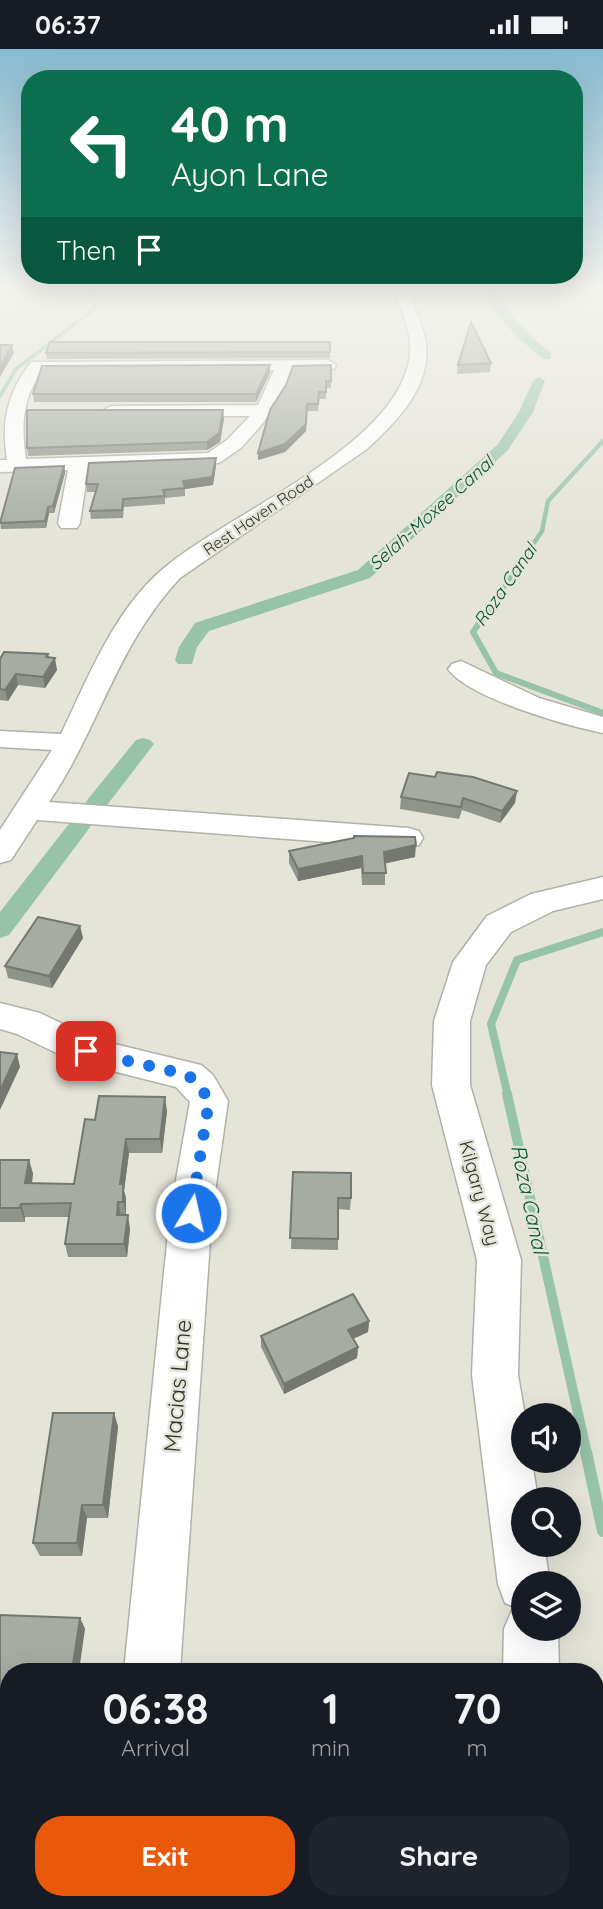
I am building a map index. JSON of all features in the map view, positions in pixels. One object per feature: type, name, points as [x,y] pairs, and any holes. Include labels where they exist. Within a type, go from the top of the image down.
[{"type":"street","points":[[31,374],[20,388],[20,411],[8,465],[212,459],[224,454],[263,410],[278,387],[282,374]]},
{"type":"street","name":"Rest Haven Road","points":[[0,853],[71,743],[106,664],[128,624],[148,597],[183,565],[351,454],[392,415],[408,389],[412,374]]},
{"type":"street","points":[[96,411],[263,410]]},
{"type":"street","points":[[69,523],[79,463]]},
{"type":"street","points":[[461,669],[513,699],[568,719],[603,725]]},
{"type":"street","points":[[0,739],[71,743]]},
{"type":"street","points":[[27,810],[408,838]]},
{"type":"street","name":"Kilgary Way","points":[[522,1571],[495,1375],[499,1261],[451,1085],[452,1021],[470,962],[499,924],[543,902],[603,888]]},
{"type":"street","name":"Macias Lane","points":[[0,1016],[27,1023],[86,1051],[188,1075],[200,1086],[209,1101],[191,1213],[153,1663]]},
{"type":"street","points":[[532,1641],[532,1663]]},
{"type":"building","points":[[39,374],[266,374],[256,394],[33,394]]},
{"type":"building","points":[[290,374],[331,374],[331,381],[326,381],[326,392],[319,392],[318,404],[307,404],[306,424],[285,444],[258,453],[270,410]]},
{"type":"building","points":[[27,410],[223,410],[219,433],[207,442],[27,448]]},
{"type":"building","points":[[216,458],[212,477],[183,481],[185,488],[163,490],[165,496],[123,499],[122,510],[90,511],[98,484],[86,484],[89,463]]},
{"type":"building","points":[[64,466],[53,506],[48,507],[45,521],[0,523],[15,468]]},
{"type":"building","points":[[4,652],[48,654],[46,657],[55,658],[43,677],[16,674],[5,690],[0,689],[0,659]]},
{"type":"building","points":[[437,772],[473,777],[517,791],[502,811],[463,798],[461,807],[401,797],[409,773],[435,777]]},
{"type":"building","points":[[415,837],[416,845],[384,852],[386,873],[363,873],[362,856],[298,869],[289,851],[354,838]]},
{"type":"building","points":[[38,917],[80,926],[49,976],[5,966]]},
{"type":"building","points":[[0,1052],[17,1054],[0,1091]]},
{"type":"building","points":[[99,1096],[165,1097],[160,1139],[126,1139],[120,1184],[123,1184],[123,1202],[118,1202],[117,1215],[128,1215],[124,1244],[65,1244],[71,1203],[21,1204],[20,1208],[0,1208],[0,1160],[29,1160],[25,1183],[74,1184],[85,1119],[95,1120]]},
{"type":"building","points":[[293,1172],[351,1173],[351,1198],[338,1198],[338,1239],[290,1238]]},
{"type":"building","points":[[353,1294],[369,1321],[348,1330],[358,1347],[284,1384],[261,1336]]},
{"type":"building","points":[[53,1413],[114,1413],[103,1505],[82,1505],[77,1543],[33,1543]]},
{"type":"building","points":[[0,1615],[80,1618],[73,1663],[0,1663]]},
{"type":"waterway","points":[[0,396],[13,374]]},
{"type":"waterway","name":"Selah-Moxee Canal","points":[[185,660],[188,647],[202,627],[364,574],[503,447],[526,412],[539,381]]},
{"type":"waterway","name":"Roza Canal","points":[[498,596],[542,531],[548,501],[603,441]]},
{"type":"waterway","name":"Roza Canal","points":[[499,594],[473,632],[496,673],[603,713]]},
{"type":"waterway","name":"Selah-Moxee Canal","points":[[96,804],[143,744]]},
{"type":"waterway","name":"Selah-Moxee Canal","points":[[0,929],[80,825]]},
{"type":"waterway","name":"Roza Canal","points":[[508,1096],[491,1024],[517,960],[603,932]]},
{"type":"waterway","name":"Roza Canal","points":[[507,1094],[587,1454]]},
{"type":"waterway","name":"Roza Canal","points":[[586,1452],[603,1531]]},
{"type":"route","points":[[86,1051],[119,1061],[163,1067],[188,1075],[200,1086],[209,1101],[191,1213]]}]
